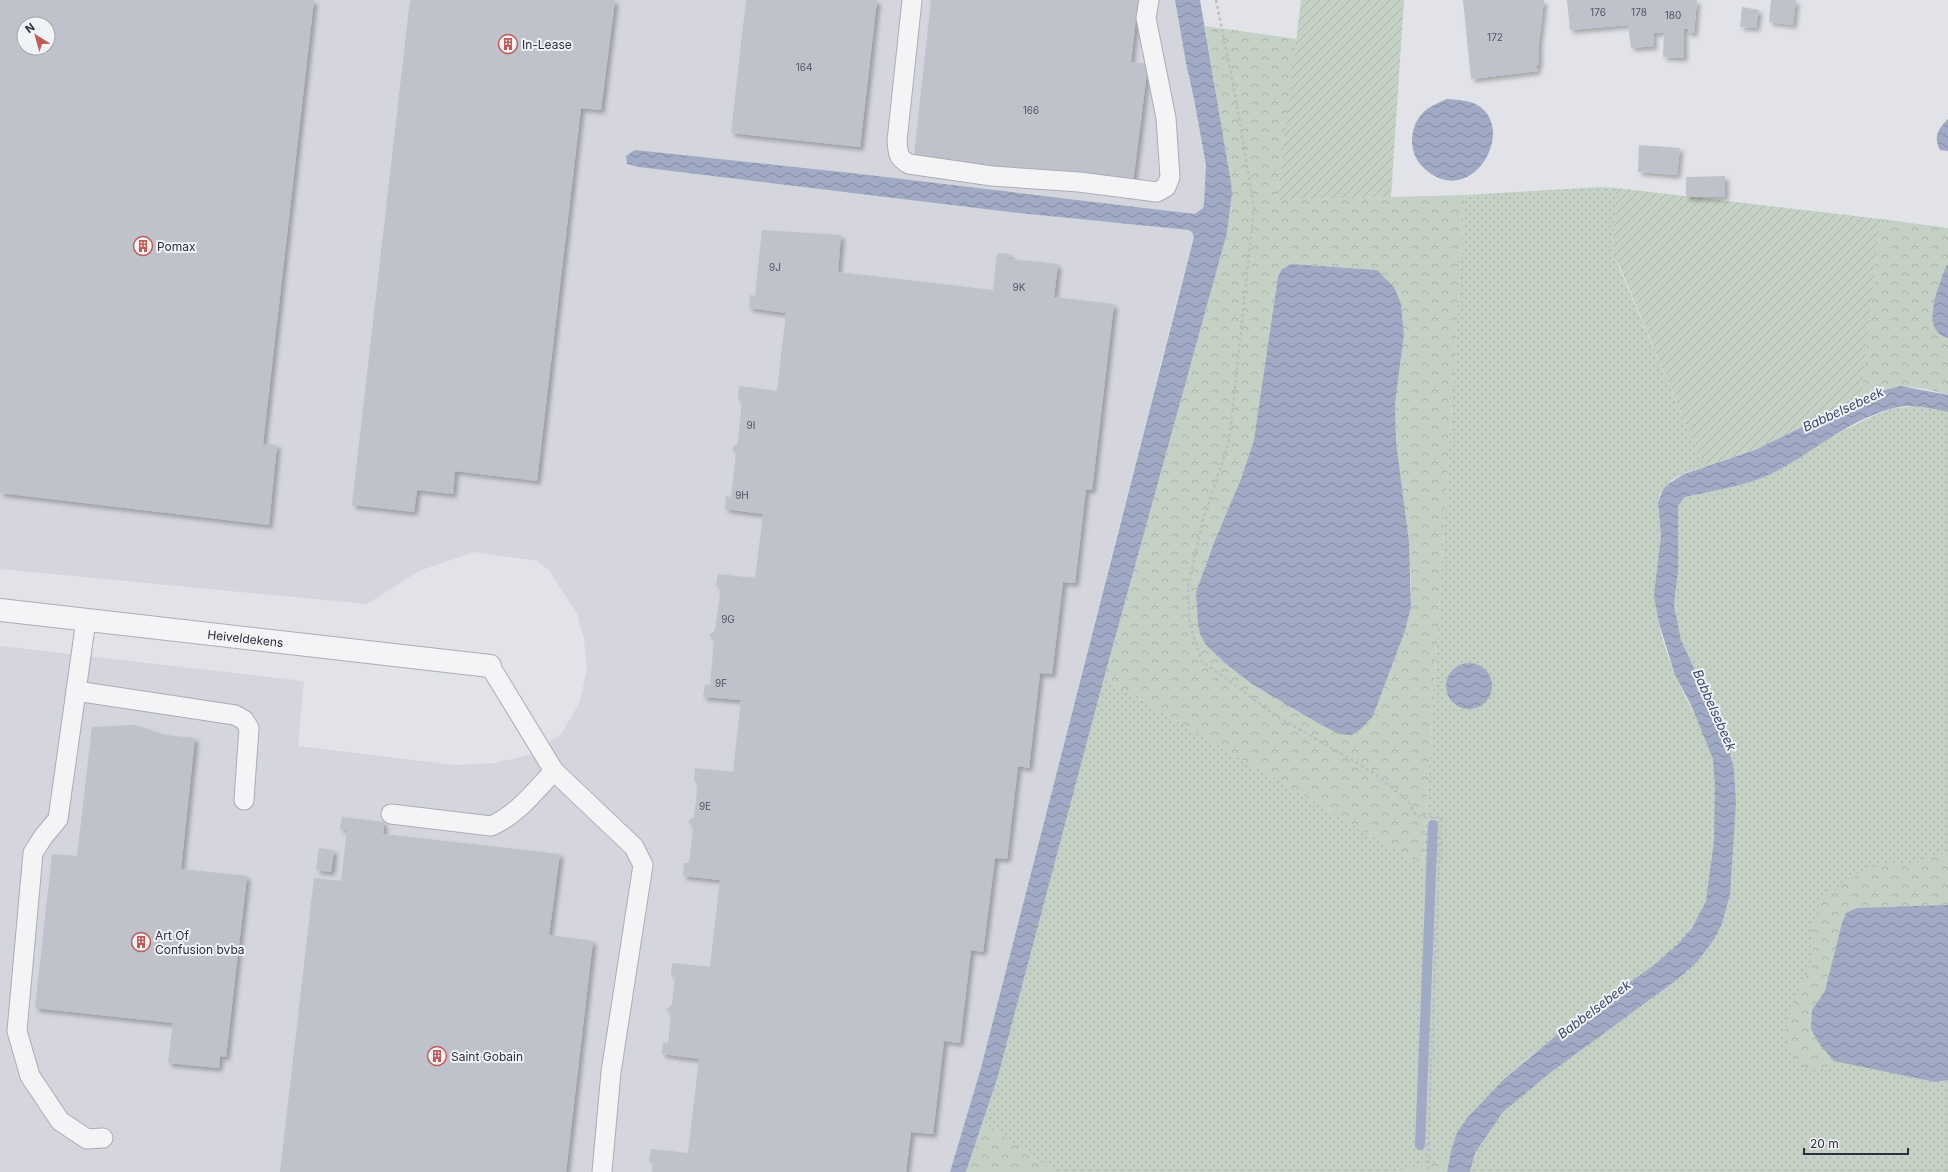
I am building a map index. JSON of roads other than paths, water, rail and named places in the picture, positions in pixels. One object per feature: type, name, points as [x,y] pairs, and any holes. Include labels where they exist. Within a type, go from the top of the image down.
[{"type":"street","name":"Heiveldekens","points":[[0,610],[490,666]]},
{"type":"lane","points":[[912,0],[898,141],[898,155],[901,160],[909,164],[992,176],[1079,182],[1157,192],[1166,187],[1170,177],[1166,118],[1146,18],[1149,0]]},
{"type":"lane","points":[[86,620],[58,820],[43,837],[33,853],[16,1031],[30,1076],[60,1121],[87,1139],[103,1138]]},
{"type":"lane","points":[[490,666],[554,771],[634,847],[642,865],[611,1072],[602,1172]]},
{"type":"lane","points":[[76,692],[235,715],[244,720],[249,728],[244,800]]},
{"type":"lane","points":[[391,814],[491,826],[503,821],[524,803],[554,771]]},
{"type":"water","points":[[1175,0],[1200,0],[1231,183],[1232,193],[1227,233],[1104,678],[998,1076],[966,1172],[950,1172],[981,1068],[1194,237],[1192,232],[1189,230],[1019,213],[639,167],[627,164],[626,156],[635,150],[860,174],[1195,214],[1203,208],[1206,165]]},
{"type":"water","points":[[1447,99],[1468,101],[1479,106],[1490,118],[1493,133],[1490,149],[1482,164],[1470,175],[1455,181],[1439,178],[1421,165],[1414,154],[1412,140],[1414,127],[1423,112],[1429,107]]},
{"type":"water","points":[[1948,119],[1948,151],[1940,150],[1937,141],[1938,133]]},
{"type":"water","points":[[1291,264],[1377,270],[1394,287],[1401,304],[1404,334],[1395,404],[1396,442],[1409,543],[1411,607],[1405,631],[1373,716],[1360,730],[1352,735],[1339,734],[1252,684],[1226,664],[1206,645],[1200,634],[1198,623],[1196,592],[1215,540],[1241,479],[1254,440],[1278,277],[1282,269]]},
{"type":"water","points":[[1948,264],[1948,338],[1939,333],[1934,326],[1933,317],[1936,295]]},
{"type":"water","name":"Babbelsebeek","points":[[1901,386],[1948,395],[1948,412],[1907,406],[1878,413],[1846,428],[1773,473],[1741,484],[1685,497],[1678,506],[1678,571],[1674,605],[1681,640],[1726,737],[1734,769],[1736,802],[1730,894],[1722,924],[1711,944],[1697,962],[1678,979],[1550,1073],[1503,1112],[1475,1153],[1470,1172],[1447,1172],[1451,1150],[1457,1133],[1467,1118],[1503,1080],[1559,1033],[1654,965],[1677,945],[1692,928],[1706,901],[1714,841],[1715,786],[1713,759],[1691,705],[1675,675],[1659,623],[1654,596],[1661,536],[1658,503],[1663,489],[1684,474],[1755,450],[1871,393]]},
{"type":"water","points":[[1469,663],[1482,667],[1488,673],[1492,686],[1488,699],[1482,705],[1469,709],[1456,705],[1450,699],[1446,686],[1450,673],[1456,667]]},
{"type":"water","points":[[1948,905],[1948,1080],[1935,1082],[1834,1061],[1820,1045],[1811,1029],[1812,1010],[1825,991],[1842,923],[1846,913],[1857,908]]},
{"type":"waterway","points":[[1420,1145],[1433,825]]},
{"type":"place","name":"In-Lease","points":[[508,44]]},
{"type":"place","name":"Pomax","points":[[143,246]]},
{"type":"place","name":"Art Of Confusion bvba","points":[[141,942]]},
{"type":"place","name":"Saint Gobain","points":[[437,1056]]}]
